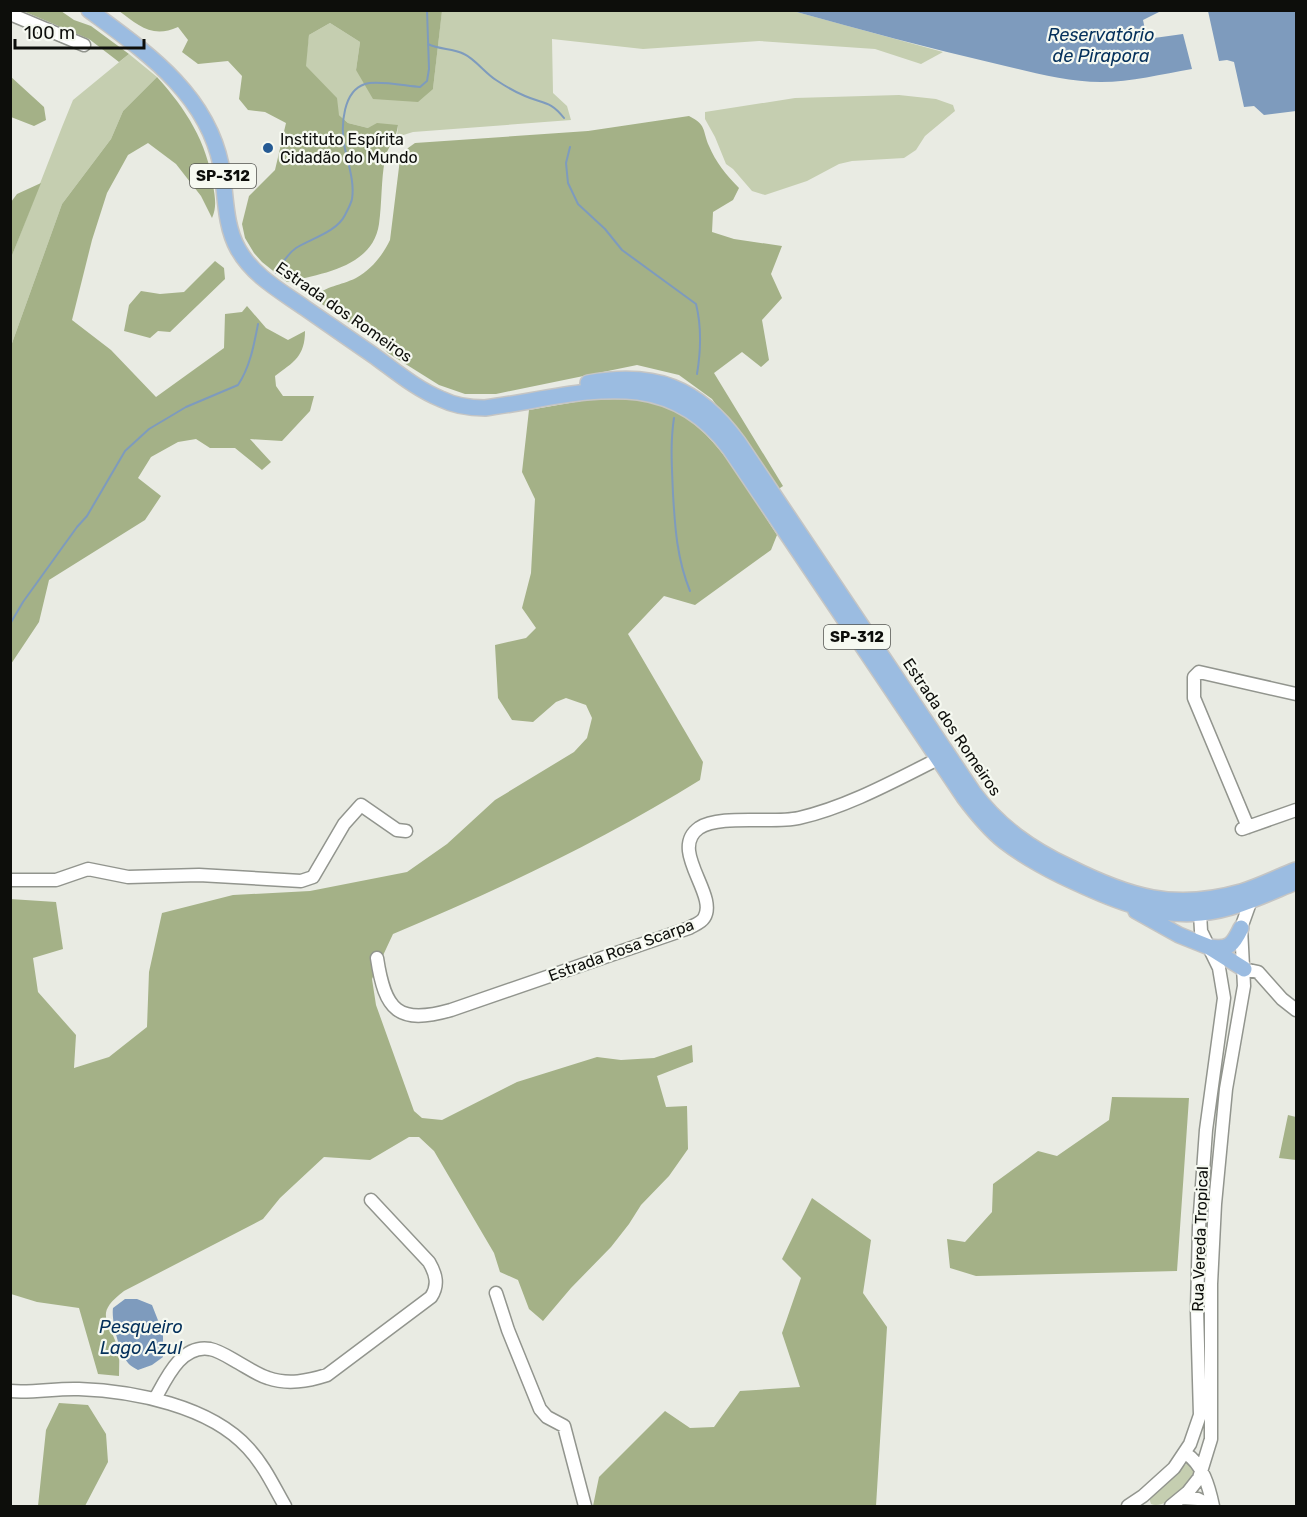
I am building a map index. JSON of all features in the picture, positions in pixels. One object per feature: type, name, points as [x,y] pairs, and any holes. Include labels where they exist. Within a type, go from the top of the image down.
[{"type":"main road","name":"Estrada dos Romeiros","points":[[89,10],[159,63],[195,105],[209,129],[220,163],[234,240],[255,272],[439,399],[469,408],[485,408],[598,391],[631,391],[657,395],[700,417],[730,449],[972,809],[1005,842],[1038,863],[1114,900],[1161,912],[1200,913],[1230,907],[1296,870]]},
{"type":"main road","name":"Estrada dos Romeiros","points":[[513,403],[562,388],[618,379],[660,383],[696,398],[719,418],[738,442],[973,792],[1004,826],[1024,842],[1100,882],[1128,893],[1156,899],[1186,900],[1247,896],[1296,882]]},
{"type":"main road","points":[[1114,900],[1179,935],[1209,947],[1244,969]]},
{"type":"main road","points":[[1209,947],[1217,948],[1234,943],[1241,928]]},
{"type":"street","points":[[10,14],[84,45]]},
{"type":"street","points":[[1295,697],[1199,672],[1195,675],[1194,698],[1245,828],[1296,810]]},
{"type":"street","name":"Estrada Rosa Scarpa","points":[[376,958],[385,991],[395,1009],[412,1017],[423,1017],[466,1005],[689,928],[699,923],[706,913],[702,891],[688,852],[691,837],[701,827],[718,822],[796,819],[811,815],[848,801],[938,759]]},
{"type":"street","points":[[10,880],[56,880],[88,869],[128,877],[199,875],[301,881],[313,876],[344,824],[361,805],[397,830],[406,831]]},
{"type":"street","points":[[1241,928],[1247,896]]},
{"type":"street","name":"Rua Vereda Tropical","points":[[1128,1506],[1144,1501],[1174,1468],[1185,1454],[1200,1415],[1197,1311],[1200,1207],[1212,1082],[1224,998],[1219,968],[1201,931],[1200,913]]},
{"type":"street","name":"Rua Vereda Tropical","points":[[1171,1506],[1194,1485],[1202,1472],[1212,1430],[1211,1284],[1217,1181],[1226,1089],[1244,986],[1241,928]]},
{"type":"street","points":[[1244,969],[1258,972],[1282,999],[1296,1010]]},
{"type":"street","points":[[155,1399],[177,1363],[185,1356],[202,1348],[218,1352],[265,1378],[277,1381],[308,1381],[327,1375],[431,1297],[435,1291],[435,1271],[371,1200]]},
{"type":"street","points":[[496,1293],[508,1330],[540,1409],[547,1417],[564,1425],[585,1506]]},
{"type":"street","points":[[10,1391],[80,1389],[155,1399],[215,1423],[240,1440],[257,1459],[285,1506]]},
{"type":"street","points":[[1185,1454],[1194,1460],[1202,1472],[1212,1506]]},
{"type":"street","points":[[1182,1498],[1198,1499],[1212,1506]]},
{"type":"green space","points":[[442,10],[793,11],[943,52],[921,64],[875,49],[759,41],[643,49],[552,39],[553,93],[567,106],[571,120],[413,132],[397,137],[398,125],[368,128],[348,123],[339,115],[305,66],[309,35],[330,23],[360,42],[356,70],[433,89]]},
{"type":"green space","points":[[23,11],[61,11],[74,20],[91,26],[129,54],[119,62],[89,39]]},
{"type":"green space","points":[[119,11],[442,11],[433,89],[418,102],[373,99],[356,70],[360,42],[330,23],[309,35],[306,66],[337,98],[339,115],[348,123],[368,128],[377,123],[398,125],[385,159],[379,224],[375,239],[367,250],[343,266],[315,276],[287,282],[262,262],[245,238],[242,224],[249,196],[275,170],[286,123],[265,112],[248,110],[239,99],[242,76],[228,61],[198,64],[182,52],[188,40],[178,27],[160,32],[153,31],[139,25]]},
{"type":"green space","points":[[129,54],[157,77],[123,111],[111,139],[62,204],[11,346],[11,258],[62,127],[73,100]]},
{"type":"green space","points":[[10,76],[44,107],[46,120],[34,126],[11,117]]},
{"type":"green space","points":[[157,77],[186,114],[206,154],[213,185],[214,214],[212,218],[201,196],[176,164],[148,143],[128,155],[107,193],[92,240],[72,320],[111,350],[156,397],[224,348],[225,314],[242,312],[247,306],[266,328],[288,340],[305,331],[301,353],[275,376],[276,386],[283,396],[314,396],[310,411],[282,441],[250,439],[271,462],[262,470],[235,448],[210,448],[196,439],[178,442],[151,457],[138,478],[161,496],[145,520],[49,580],[39,622],[11,664],[11,346],[62,204],[111,139],[123,111]]},
{"type":"green space","points":[[899,95],[936,99],[953,105],[955,111],[925,136],[916,150],[904,158],[839,164],[807,181],[765,195],[752,191],[726,164],[705,119],[705,112],[795,98]]},
{"type":"green space","points":[[689,116],[701,125],[715,157],[739,188],[733,200],[713,212],[712,232],[734,239],[782,246],[771,274],[782,298],[762,320],[769,360],[761,367],[742,352],[714,373],[783,486],[777,490],[712,399],[679,375],[637,365],[496,394],[465,394],[439,385],[388,353],[379,343],[313,298],[323,291],[361,275],[376,262],[384,251],[390,240],[400,159],[415,143],[588,131]]},
{"type":"green space","points":[[41,183],[11,258],[11,202],[17,194]]},
{"type":"green space","points":[[215,261],[224,268],[225,279],[170,332],[158,331],[150,338],[124,331],[129,305],[141,291],[160,294],[184,292]]},
{"type":"green space","points":[[587,400],[648,401],[670,408],[689,420],[723,454],[777,535],[771,550],[695,605],[664,596],[628,634],[703,762],[700,780],[587,844],[471,900],[393,934],[372,979],[376,1005],[414,1111],[422,1118],[442,1120],[517,1082],[597,1057],[621,1060],[654,1058],[692,1045],[693,1062],[657,1076],[666,1107],[687,1106],[688,1149],[669,1176],[641,1205],[611,1247],[543,1321],[529,1309],[518,1280],[500,1272],[494,1253],[434,1151],[419,1137],[409,1137],[370,1160],[324,1157],[280,1198],[263,1219],[124,1291],[115,1299],[106,1311],[106,1317],[118,1348],[119,1376],[98,1374],[79,1308],[37,1302],[11,1294],[10,899],[56,902],[63,949],[33,958],[38,992],[76,1035],[74,1068],[109,1057],[147,1027],[149,972],[162,913],[233,895],[310,891],[407,872],[447,844],[495,800],[574,752],[587,738],[592,718],[586,705],[566,698],[556,702],[533,722],[512,720],[498,698],[495,645],[526,638],[536,628],[522,608],[531,573],[535,499],[522,472],[529,410]]},
{"type":"green space","points":[[1112,1097],[1189,1098],[1177,1271],[976,1276],[950,1268],[947,1239],[965,1242],[992,1212],[993,1184],[1038,1151],[1057,1156],[1109,1120]]},
{"type":"green space","points":[[1288,1115],[1296,1117],[1296,1160],[1279,1158]]},
{"type":"green space","points":[[812,1198],[871,1240],[863,1293],[887,1327],[876,1506],[593,1506],[599,1477],[665,1411],[690,1428],[714,1427],[740,1391],[800,1387],[782,1333],[801,1278],[782,1259]]},
{"type":"green space","points":[[59,1403],[88,1405],[106,1434],[108,1462],[85,1506],[38,1506],[46,1430]]},
{"type":"green space","points":[[1189,1463],[1195,1471],[1189,1483],[1170,1500],[1157,1505],[1151,1504],[1149,1498],[1151,1495]]},
{"type":"water","name":"Reservatório de Pirapora","points":[[793,11],[1161,11],[1143,20],[1147,39],[1183,34],[1192,69],[1112,82],[1088,82],[1036,73],[946,52]]},
{"type":"water","points":[[1208,11],[1296,11],[1296,111],[1264,115],[1254,106],[1244,107],[1234,62],[1219,61]]},
{"type":"water","name":"Pesqueiro Lago Azul","points":[[125,1299],[137,1299],[152,1305],[163,1333],[163,1357],[152,1365],[138,1370],[126,1360],[115,1329],[113,1308]]},
{"type":"waterway","points":[[276,273],[293,250],[336,226],[350,205],[352,185],[343,128],[345,110],[352,94],[358,88],[370,83],[420,87],[427,81],[429,69],[427,10]]},
{"type":"waterway","points":[[428,44],[464,54],[499,82],[521,94],[550,105],[564,118]]},
{"type":"waterway","points":[[570,147],[566,163],[568,183],[578,204],[605,229],[622,250],[696,304],[700,339],[697,374]]},
{"type":"waterway","points":[[10,624],[23,602],[87,516],[125,451],[149,429],[186,407],[238,385],[249,363],[258,324]]},
{"type":"waterway","points":[[674,418],[672,456],[677,543],[690,591]]},
{"type":"place","name":"Instituto Espírita Cidadão do Mundo","points":[[268,148]]}]
